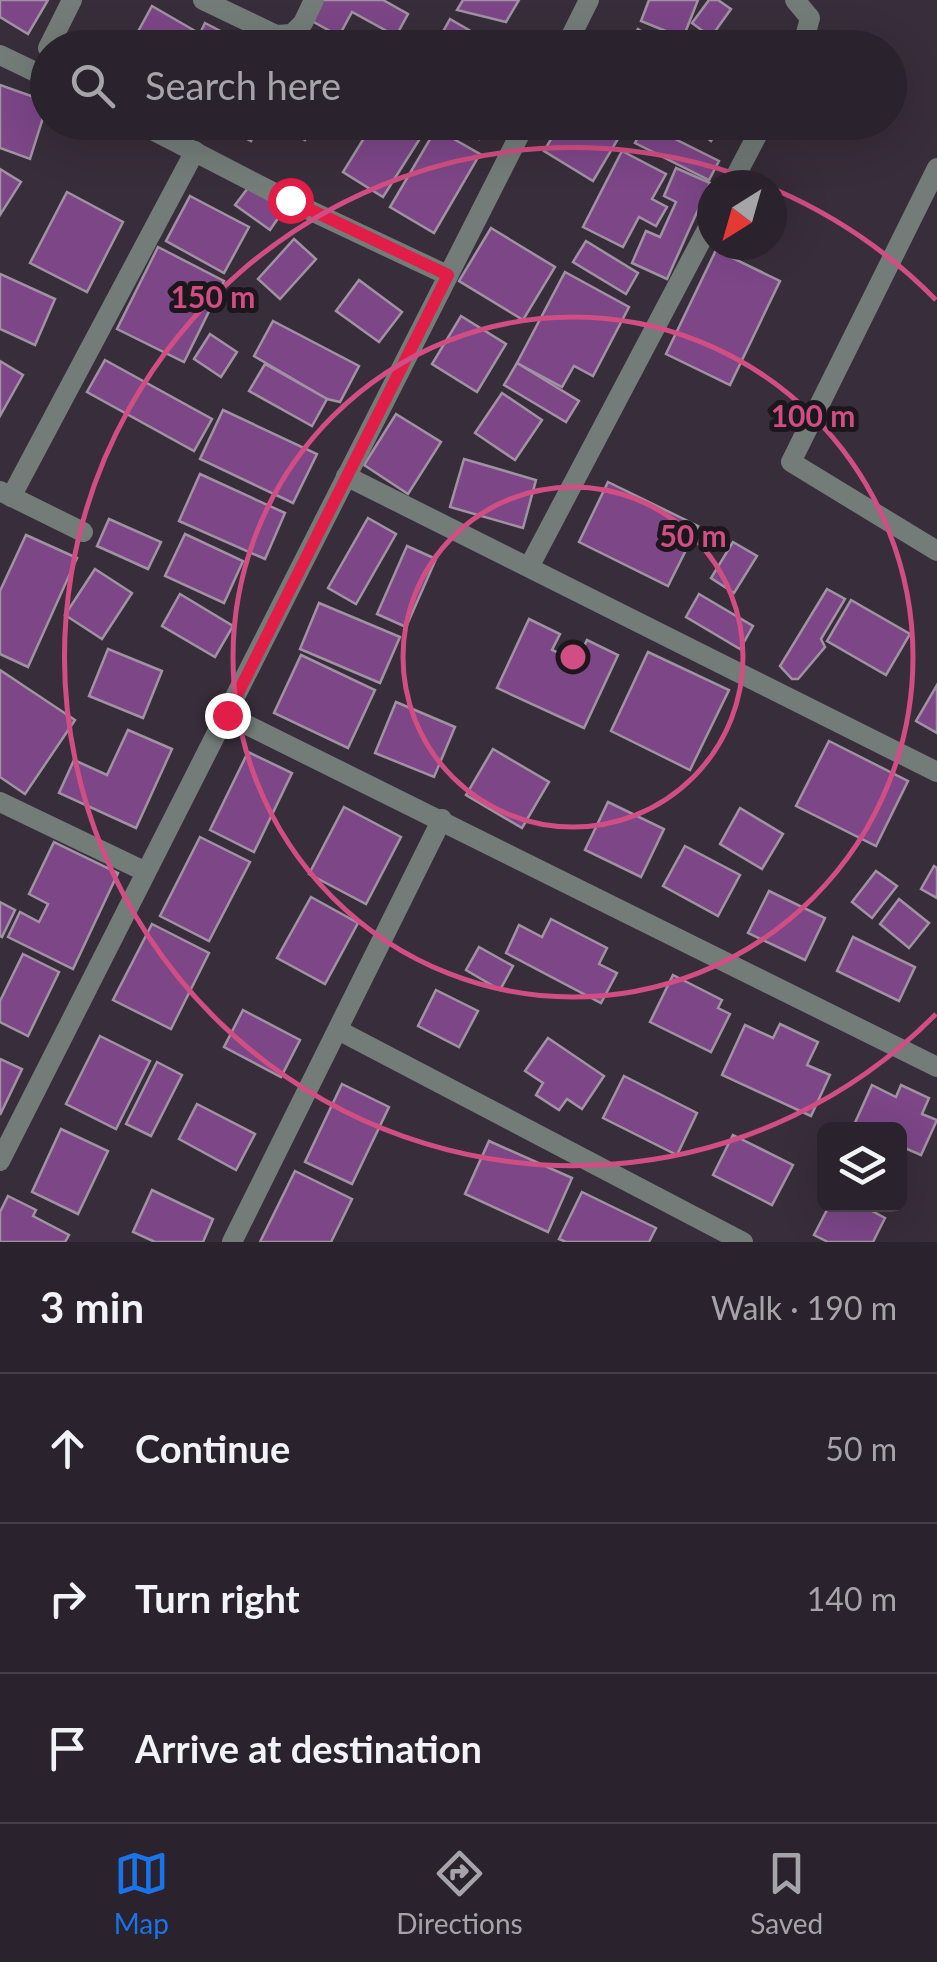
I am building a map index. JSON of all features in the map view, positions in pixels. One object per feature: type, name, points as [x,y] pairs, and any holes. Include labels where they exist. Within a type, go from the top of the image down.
[{"type":"street","points":[[57,30],[72,0]]},
{"type":"street","points":[[203,0],[266,30]]},
{"type":"street","points":[[296,30],[314,0]]},
{"type":"street","points":[[573,30],[589,0]]},
{"type":"street","points":[[795,0],[810,18],[807,30]]},
{"type":"street","points":[[0,55],[30,70]]},
{"type":"street","points":[[173,140],[448,275]]},
{"type":"street","points":[[0,1161],[517,140]]},
{"type":"street","points":[[739,170],[755,140]]},
{"type":"street","points":[[83,532],[6,494],[195,151]]},
{"type":"street","points":[[937,168],[791,462],[937,552]]},
{"type":"street","points":[[529,568],[697,249]]},
{"type":"street","points":[[346,476],[937,772]]},
{"type":"street","points":[[227,715],[937,1067]]},
{"type":"street","points":[[0,802],[146,872]]},
{"type":"street","points":[[232,1242],[442,820]]},
{"type":"street","points":[[338,1030],[743,1242]]},
{"type":"building","points":[[0,0],[48,0],[28,34],[0,17]]},
{"type":"building","points":[[323,0],[383,0],[408,14],[399,30],[385,30],[352,12],[342,30],[328,30],[312,21]]},
{"type":"building","points":[[463,0],[519,0],[506,22],[457,10]]},
{"type":"building","points":[[649,0],[698,0],[686,30],[663,30],[641,21]]},
{"type":"building","points":[[709,0],[718,0],[731,9],[716,30],[702,30],[692,23]]},
{"type":"building","points":[[152,6],[193,30],[139,30]]},
{"type":"building","points":[[450,19],[469,30],[444,30]]},
{"type":"building","points":[[0,85],[30,96],[30,140],[36,140],[30,159],[0,148]]},
{"type":"building","points":[[363,140],[419,140],[383,197],[343,172]]},
{"type":"building","points":[[430,140],[455,140],[480,154],[434,233],[390,207]]},
{"type":"building","points":[[550,140],[617,140],[593,181],[544,151]]},
{"type":"building","points":[[637,140],[677,140],[719,161],[714,170],[697,170],[697,174],[635,143]]},
{"type":"building","points":[[622,151],[666,174],[652,199],[667,207],[656,226],[639,217],[623,247],[583,227]]},
{"type":"building","points":[[676,168],[697,177],[697,212],[667,279],[632,263],[646,231],[660,237],[676,202],[664,196]]},
{"type":"building","points":[[0,169],[21,182],[0,215]]},
{"type":"building","points":[[251,184],[285,208],[270,230],[235,205]]},
{"type":"building","points":[[67,192],[123,222],[87,292],[30,263]]},
{"type":"building","points":[[190,196],[249,227],[224,273],[166,241]]},
{"type":"building","points":[[491,228],[555,267],[523,320],[459,281]]},
{"type":"building","points":[[294,239],[316,259],[280,299],[258,279]]},
{"type":"building","points":[[586,241],[638,273],[626,294],[573,262]]},
{"type":"building","points":[[158,247],[224,281],[184,362],[117,329]]},
{"type":"building","points":[[711,260],[737,260],[780,281],[730,385],[666,354]]},
{"type":"building","points":[[565,272],[629,307],[593,376],[574,366],[562,387],[517,363]]},
{"type":"building","points":[[0,274],[55,299],[35,345],[0,329]]},
{"type":"building","points":[[359,280],[402,312],[379,342],[336,311]]},
{"type":"building","points":[[461,316],[506,344],[477,392],[432,364]]},
{"type":"building","points":[[273,321],[359,366],[340,402],[327,399],[254,356]]},
{"type":"building","points":[[210,334],[237,352],[221,377],[194,359]]},
{"type":"building","points":[[105,360],[212,419],[194,451],[87,392]]},
{"type":"building","points":[[0,361],[23,375],[0,416]]},
{"type":"building","points":[[517,363],[579,401],[566,422],[504,385]]},
{"type":"building","points":[[265,364],[327,399],[312,426],[249,391]]},
{"type":"building","points":[[502,393],[542,420],[515,460],[475,433]]},
{"type":"building","points":[[223,410],[317,454],[293,503],[200,459]]},
{"type":"building","points":[[396,414],[441,442],[408,494],[364,465]]},
{"type":"building","points":[[464,459],[536,480],[523,528],[450,507]]},
{"type":"building","points":[[200,474],[285,513],[265,559],[179,521]]},
{"type":"building","points":[[608,482],[698,526],[668,586],[579,542]]},
{"type":"building","points":[[368,518],[396,534],[356,604],[328,588]]},
{"type":"building","points":[[109,519],[161,542],[148,569],[97,546]]},
{"type":"building","points":[[185,534],[243,561],[224,603],[165,576]]},
{"type":"building","points":[[26,535],[77,558],[28,667],[0,654],[0,591]]},
{"type":"building","points":[[733,542],[757,556],[734,593],[711,578]]},
{"type":"building","points":[[407,546],[436,559],[406,627],[377,614]]},
{"type":"building","points":[[95,569],[132,593],[102,639],[65,615]]},
{"type":"building","points":[[827,589],[845,599],[821,639],[825,647],[798,679],[792,679],[780,666]]},
{"type":"building","points":[[180,594],[233,626],[215,657],[162,626]]},
{"type":"building","points":[[699,594],[753,626],[740,649],[686,617]]},
{"type":"building","points":[[851,600],[910,634],[886,675],[827,641]]},
{"type":"building","points":[[319,603],[400,637],[380,683],[300,649]]},
{"type":"building","points":[[529,619],[560,634],[552,650],[577,661],[587,640],[618,655],[584,728],[497,688]]},
{"type":"building","points":[[108,649],[162,671],[143,718],[89,696]]},
{"type":"building","points":[[648,652],[729,690],[690,770],[611,731]]},
{"type":"building","points":[[301,655],[375,690],[348,748],[274,713]]},
{"type":"building","points":[[0,670],[75,720],[25,794],[0,777]]},
{"type":"building","points":[[937,685],[937,733],[916,721]]},
{"type":"building","points":[[396,702],[455,727],[434,777],[375,753]]},
{"type":"building","points":[[128,730],[172,749],[136,828],[59,793],[74,760],[107,775]]},
{"type":"building","points":[[829,741],[908,781],[876,846],[796,806]]},
{"type":"building","points":[[493,749],[549,782],[522,828],[466,795]]},
{"type":"building","points":[[248,752],[292,773],[254,852],[210,830]]},
{"type":"building","points":[[608,802],[664,829],[641,877],[585,850]]},
{"type":"building","points":[[344,807],[401,837],[366,904],[309,874]]},
{"type":"building","points":[[740,808],[783,834],[762,869],[720,844]]},
{"type":"building","points":[[200,837],[250,862],[209,941],[160,916]]},
{"type":"building","points":[[54,842],[118,873],[73,969],[8,937],[20,912],[39,922],[48,904],[29,894]]},
{"type":"building","points":[[685,846],[740,875],[718,916],[663,886]]},
{"type":"building","points":[[934,866],[937,868],[937,898],[921,889]]},
{"type":"building","points":[[876,871],[897,886],[872,918],[852,902]]},
{"type":"building","points":[[769,891],[825,918],[805,960],[748,933]]},
{"type":"building","points":[[311,897],[358,923],[325,984],[277,958]]},
{"type":"building","points":[[899,899],[929,923],[909,948],[880,924]]},
{"type":"building","points":[[0,902],[15,910],[2,937],[0,936]]},
{"type":"building","points":[[551,919],[607,948],[599,964],[617,973],[601,1003],[506,953],[519,925],[542,937]]},
{"type":"building","points":[[152,924],[209,953],[171,1029],[113,1000]]},
{"type":"building","points":[[853,937],[915,967],[899,1001],[837,971]]},
{"type":"building","points":[[479,947],[513,966],[500,990],[466,970]]},
{"type":"building","points":[[23,954],[59,972],[28,1036],[0,1022],[0,1001]]},
{"type":"building","points":[[673,975],[722,1000],[718,1008],[730,1014],[711,1052],[650,1022]]},
{"type":"building","points":[[436,990],[478,1011],[459,1047],[418,1026]]},
{"type":"building","points":[[243,1010],[300,1040],[281,1077],[224,1047]]},
{"type":"building","points":[[780,1024],[818,1042],[807,1065],[830,1075],[811,1116],[722,1075],[745,1025],[773,1038]]},
{"type":"building","points":[[100,1036],[150,1061],[116,1129],[66,1104]]},
{"type":"building","points":[[548,1038],[604,1076],[582,1109],[567,1099],[559,1110],[536,1095],[543,1083],[525,1071]]},
{"type":"building","points":[[0,1059],[22,1069],[0,1115]]},
{"type":"building","points":[[157,1062],[182,1075],[151,1136],[126,1124]]},
{"type":"building","points":[[624,1076],[697,1113],[677,1155],[603,1118]]},
{"type":"building","points":[[342,1084],[389,1107],[352,1184],[305,1162]]},
{"type":"building","points":[[872,1085],[896,1097],[901,1085],[929,1098],[922,1114],[937,1120],[921,1155],[907,1149],[907,1122],[855,1122]]},
{"type":"building","points":[[197,1104],[255,1134],[236,1170],[179,1139]]},
{"type":"building","points":[[61,1129],[108,1151],[78,1214],[32,1192]]},
{"type":"building","points":[[733,1135],[793,1165],[772,1205],[713,1175]]},
{"type":"building","points":[[489,1141],[572,1178],[548,1232],[465,1194]]},
{"type":"building","points":[[295,1171],[352,1199],[331,1242],[260,1242]]},
{"type":"building","points":[[152,1190],[213,1219],[203,1242],[155,1242],[133,1232]]},
{"type":"building","points":[[582,1192],[656,1228],[649,1242],[559,1239]]},
{"type":"building","points":[[8,1196],[36,1210],[33,1216],[69,1235],[65,1242],[0,1242],[0,1212]]},
{"type":"building","points":[[826,1212],[874,1212],[885,1218],[873,1242],[828,1242],[814,1235]]},
{"type":"route","points":[[227,715],[448,275],[290,200]]}]
